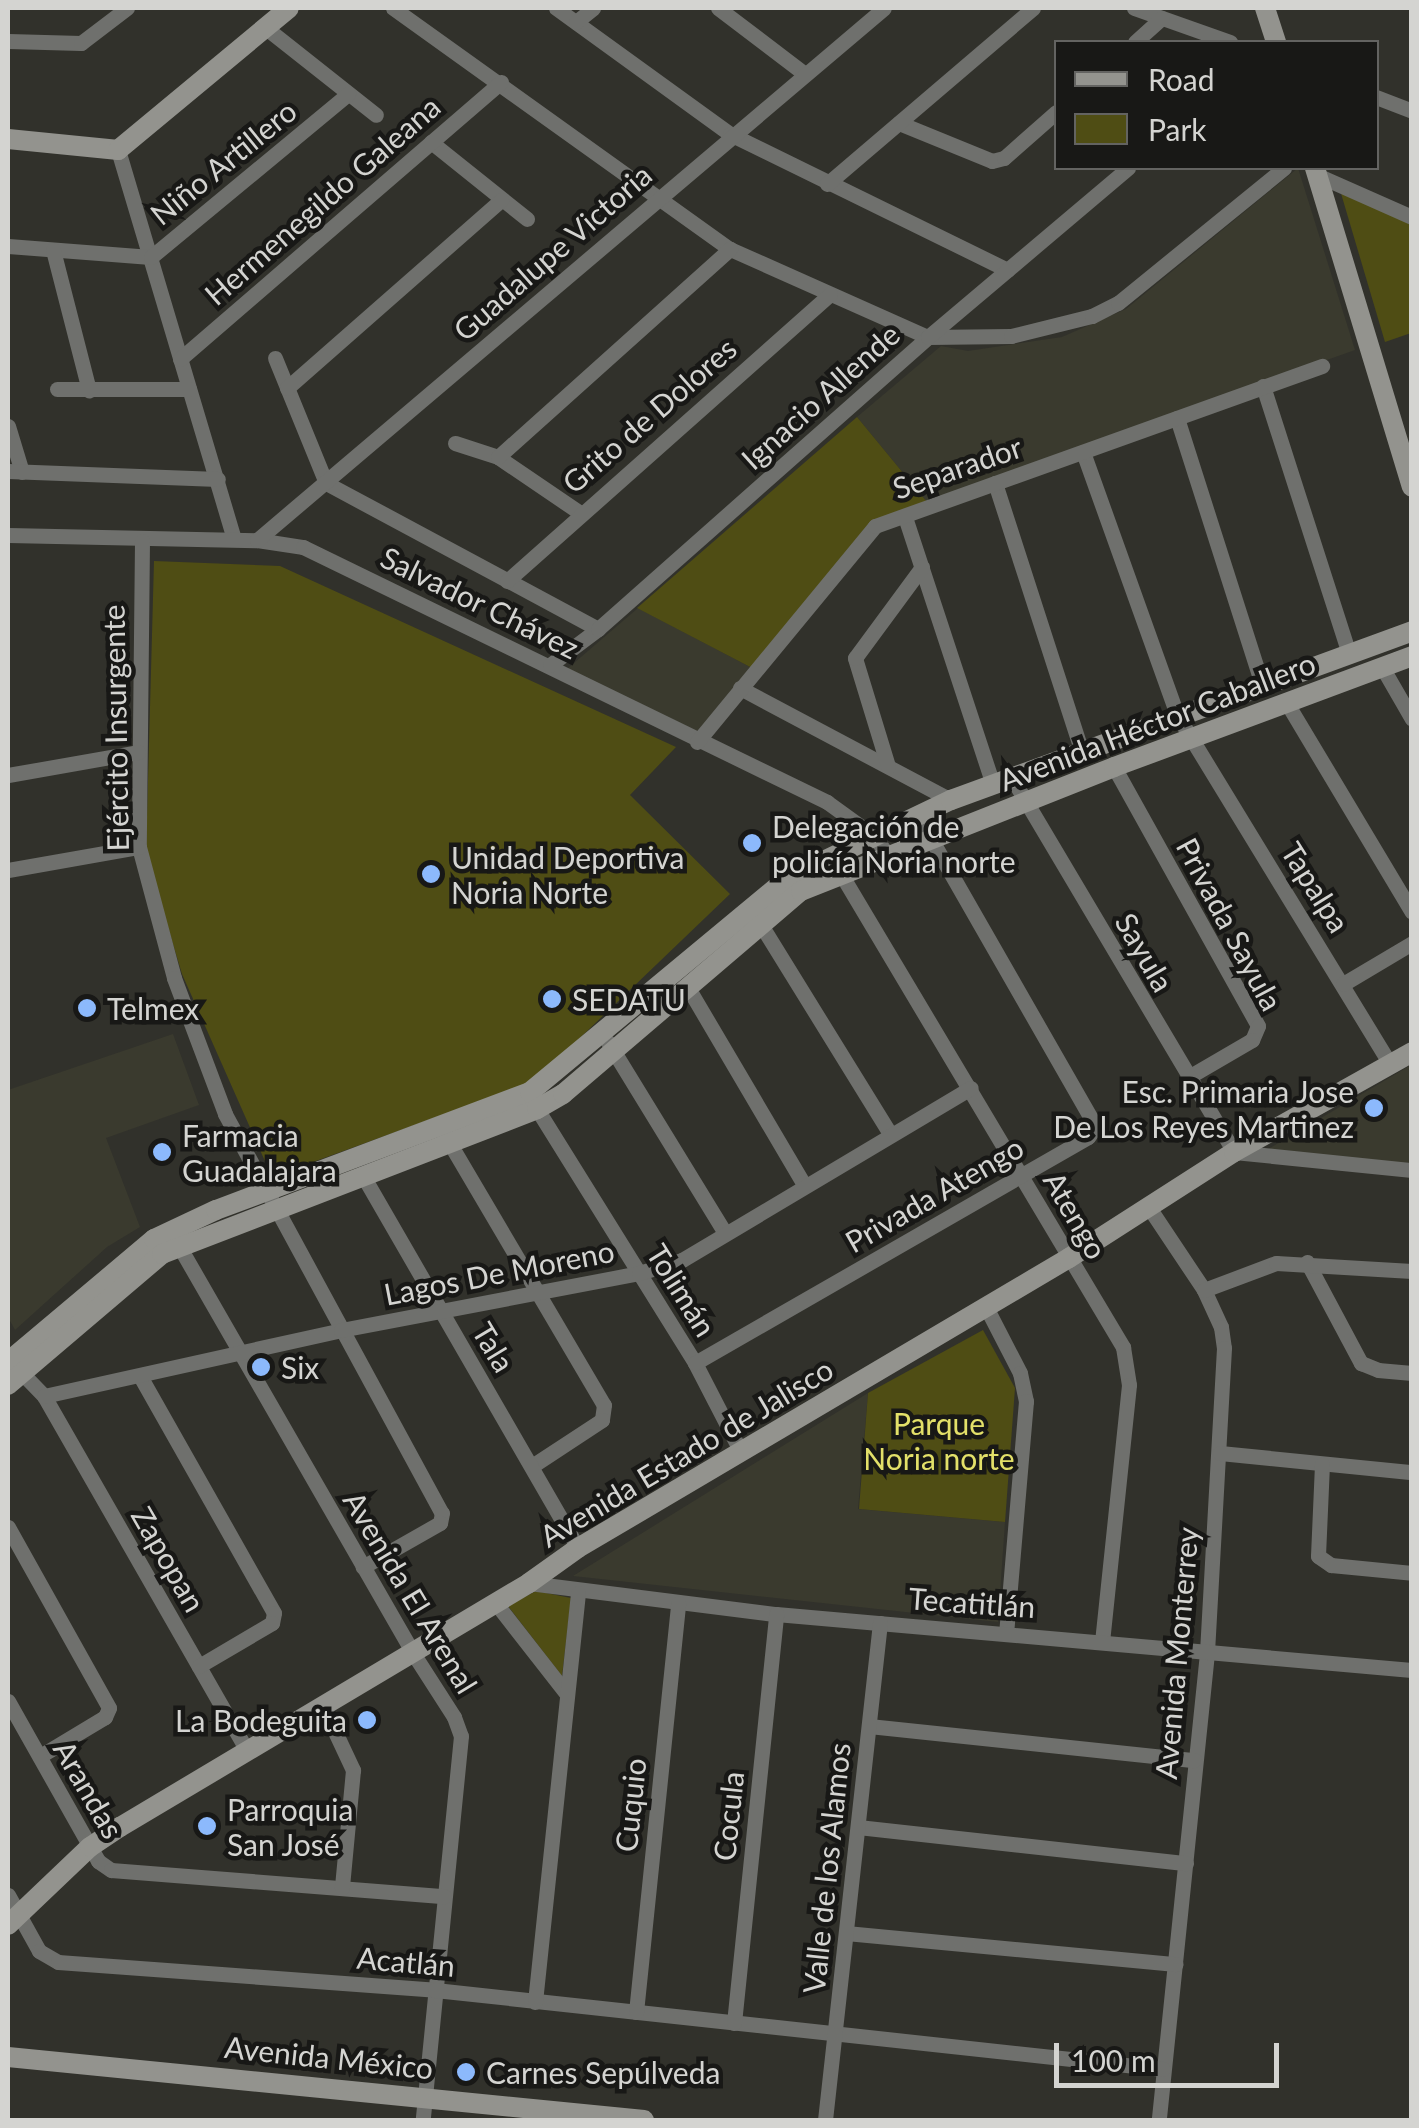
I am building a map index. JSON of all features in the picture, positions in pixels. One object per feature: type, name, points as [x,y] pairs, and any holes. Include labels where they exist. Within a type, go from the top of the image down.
[{"type":"main road","points":[[8,140],[118,150],[289,8]]},
{"type":"main road","points":[[1264,8],[1275,40]]},
{"type":"main road","points":[[1316,171],[1412,488]]},
{"type":"main road","name":"Avenida Héctor Caballero","points":[[12,1370],[165,1246],[270,1200],[446,1136],[538,1109],[754,916],[801,891],[874,836],[951,800],[1412,631]]},
{"type":"main road","name":"Avenida Héctor Caballero","points":[[836,864],[886,854],[928,839],[1412,656]]},
{"type":"main road","name":"Avenida Héctor Caballero","points":[[270,1200],[362,1174],[530,1092],[609,1044],[686,986],[754,916]]},
{"type":"main road","name":"Avenida Estado de Jalisco","points":[[13,1919],[90,1847],[246,1749],[324,1706],[411,1650],[529,1583],[578,1548],[1069,1258],[1234,1152],[1412,1052]]},
{"type":"main road","name":"Avenida México","points":[[8,2056],[644,2120]]},
{"type":"street","points":[[8,41],[81,44],[127,8]]},
{"type":"street","points":[[394,8],[730,249],[928,337],[1011,336],[1092,316],[1118,302],[1282,170]]},
{"type":"street","points":[[556,8],[730,134],[1008,270]]},
{"type":"street","points":[[576,22],[593,8]]},
{"type":"street","name":"Guadalupe Victoria","points":[[257,540],[730,134],[884,8]]},
{"type":"street","points":[[827,184],[1033,8]]},
{"type":"street","points":[[1134,8],[1224,40]]},
{"type":"street","points":[[729,10],[805,74]]},
{"type":"street","points":[[1137,40],[1162,18]]},
{"type":"street","name":"Niño Artillero","points":[[266,28],[376,115]]},
{"type":"street","name":"Hermenegildo Galeana","points":[[180,359],[501,82]]},
{"type":"street","name":"Niño Artillero","points":[[8,246],[151,256],[348,94]]},
{"type":"street","points":[[1379,98],[1412,111]]},
{"type":"street","points":[[898,124],[999,161],[1054,114]]},
{"type":"street","points":[[430,142],[527,220]]},
{"type":"street","points":[[118,150],[234,539]]},
{"type":"street","name":"Ignacio Allende","points":[[550,665],[598,630],[928,337],[1126,170]]},
{"type":"street","points":[[1316,171],[1412,218]]},
{"type":"street","points":[[287,388],[501,200]]},
{"type":"street","points":[[498,457],[730,249]]},
{"type":"street","points":[[53,250],[90,390]]},
{"type":"street","name":"Grito de Dolores","points":[[507,581],[579,512],[830,294]]},
{"type":"street","points":[[276,358],[326,483],[598,630]]},
{"type":"street","name":"Separador","points":[[697,742],[867,532],[995,482],[1322,366]]},
{"type":"street","points":[[1263,386],[1349,654]]},
{"type":"street","points":[[57,389],[189,389]]},
{"type":"street","points":[[1177,418],[1263,688]]},
{"type":"street","points":[[8,426],[15,471],[218,479]]},
{"type":"street","points":[[455,443],[498,457],[579,512]]},
{"type":"street","name":"Tapalpa","points":[[1084,452],[1177,715],[1390,1064]]},
{"type":"street","points":[[995,482],[1082,752]]},
{"type":"street","name":"Sayula","points":[[905,516],[1002,781],[1024,802],[1234,1152]]},
{"type":"street","name":"Salvador Chávez","points":[[8,535],[142,541],[257,540],[316,552],[550,665],[697,742],[827,802],[874,836],[886,854]]},
{"type":"street","name":"Ejército Insurgente","points":[[142,541],[140,847],[174,978],[225,1114],[443,1517],[440,1524],[363,1568]]},
{"type":"street","points":[[888,766],[854,658],[922,567]]},
{"type":"street","points":[[1382,667],[1412,719]]},
{"type":"street","points":[[740,688],[951,800]]},
{"type":"street","points":[[1288,705],[1412,912]]},
{"type":"street","points":[[8,775],[138,752]]},
{"type":"street","name":"Privada Sayula","points":[[1114,767],[1258,1026],[1252,1040],[1187,1078]]},
{"type":"street","name":"Privada Atengo","points":[[695,1363],[1088,1137],[1093,1125],[917,815]]},
{"type":"street","points":[[8,870],[140,847]]},
{"type":"street","name":"Atengo","points":[[836,864],[1123,1347],[1128,1364],[1102,1640]]},
{"type":"street","points":[[754,916],[890,1134]]},
{"type":"street","points":[[1344,984],[1412,942]]},
{"type":"street","points":[[686,986],[806,1186]]},
{"type":"street","points":[[609,1044],[725,1233]]},
{"type":"street","name":"Lagos De Moreno","points":[[44,1396],[341,1330],[639,1273],[682,1260],[972,1088]]},
{"type":"street","name":"Tolimán","points":[[538,1109],[695,1363],[741,1452]]},
{"type":"street","points":[[446,1136],[540,1292],[605,1414],[602,1420],[532,1466]]},
{"type":"street","points":[[1234,1152],[1412,1170]]},
{"type":"street","name":"Tala","points":[[362,1174],[578,1548]]},
{"type":"street","name":"Avenida Monterrey","points":[[1150,1208],[1204,1290],[1223,1337],[1207,1653],[1159,2120]]},
{"type":"street","name":"Avenida El Arenal","points":[[165,1246],[239,1354],[454,1717],[461,1736],[424,2120]]},
{"type":"street","points":[[1307,1262],[1361,1363],[1378,1370],[1412,1373]]},
{"type":"street","points":[[1204,1290],[1264,1265],[1307,1262],[1412,1272]]},
{"type":"street","points":[[986,1308],[1020,1373],[1026,1401],[1006,1632]]},
{"type":"street","points":[[12,1370],[44,1396]]},
{"type":"street","points":[[140,1376],[274,1613],[272,1623],[198,1666]]},
{"type":"street","name":"Zapopan","points":[[44,1396],[246,1749]]},
{"type":"street","points":[[1220,1453],[1412,1472]]},
{"type":"street","points":[[1322,1464],[1318,1556],[1332,1565],[1412,1573]]},
{"type":"street","points":[[8,1528],[109,1708],[105,1717],[40,1756]]},
{"type":"street","name":"Tecatitlán","points":[[529,1583],[578,1593],[776,1614],[1412,1670]]},
{"type":"street","points":[[535,2002],[578,1593]]},
{"type":"street","points":[[494,1601],[566,1693]]},
{"type":"street","name":"Cuquio","points":[[636,2012],[678,1603]]},
{"type":"street","name":"Cocula","points":[[734,2024],[776,1614]]},
{"type":"street","name":"Valle de los Alamos","points":[[825,2120],[880,1622]]},
{"type":"street","name":"Arandas","points":[[8,1701],[90,1847],[111,1870],[444,1896]]},
{"type":"street","points":[[324,1706],[353,1770],[342,1886]]},
{"type":"street","points":[[869,1726],[1194,1760]]},
{"type":"street","points":[[858,1827],[1186,1862]]},
{"type":"street","name":"Acatlán","points":[[8,1895],[13,1919],[39,1951],[58,1962],[436,1991],[1163,2069]]},
{"type":"street","points":[[846,1933],[1176,1964]]},
{"type":"shaded area","points":[[1299,170],[1355,350],[927,502],[857,417],[941,346],[968,351],[1062,337],[1126,309]]},
{"type":"shaded area","points":[[638,608],[754,669],[701,733],[567,669]]},
{"type":"shaded area","points":[[173,1034],[199,1105],[106,1138],[140,1227],[107,1247],[15,1330],[8,1317],[8,1090]]},
{"type":"shaded area","name":"Esc. Primaria Jose De Los Reyes Martinez","points":[[1411,1065],[1411,1166],[1263,1152]]},
{"type":"shaded area","points":[[868,1393],[858,1509],[1005,1522],[998,1622],[573,1576]]},
{"type":"green space","points":[[1340,190],[1411,223],[1411,333],[1385,342]]},
{"type":"green space","points":[[857,417],[927,502],[873,521],[754,669],[637,608]]},
{"type":"green space","name":"Unidad Deportiva Noria Norte","points":[[154,561],[280,566],[676,747],[630,795],[730,894],[535,1081],[272,1177],[182,974],[146,854]]},
{"type":"green space","name":"Parque Noria norte","points":[[983,1330],[1015,1388],[1005,1522],[859,1509],[868,1393]]},
{"type":"green space","points":[[536,1591],[571,1598],[562,1676],[508,1606]]},
{"type":"place","name":"Delegación de policía Noria norte","points":[[752,843]]},
{"type":"place","name":"Unidad Deportiva Noria Norte","points":[[431,874]]},
{"type":"place","name":"SEDATU","points":[[552,999]]},
{"type":"place","name":"Telmex","points":[[87,1008]]},
{"type":"place","name":"Esc. Primaria Jose De Los Reyes Martinez","points":[[1374,1108]]},
{"type":"place","name":"Farmacia Guadalajara","points":[[162,1152]]},
{"type":"place","name":"Six","points":[[261,1367]]},
{"type":"place","name":"La Bodeguita","points":[[367,1720]]},
{"type":"place","name":"Parroquia San José","points":[[207,1826]]},
{"type":"place","name":"Carnes Sepúlveda","points":[[466,2072]]}]
